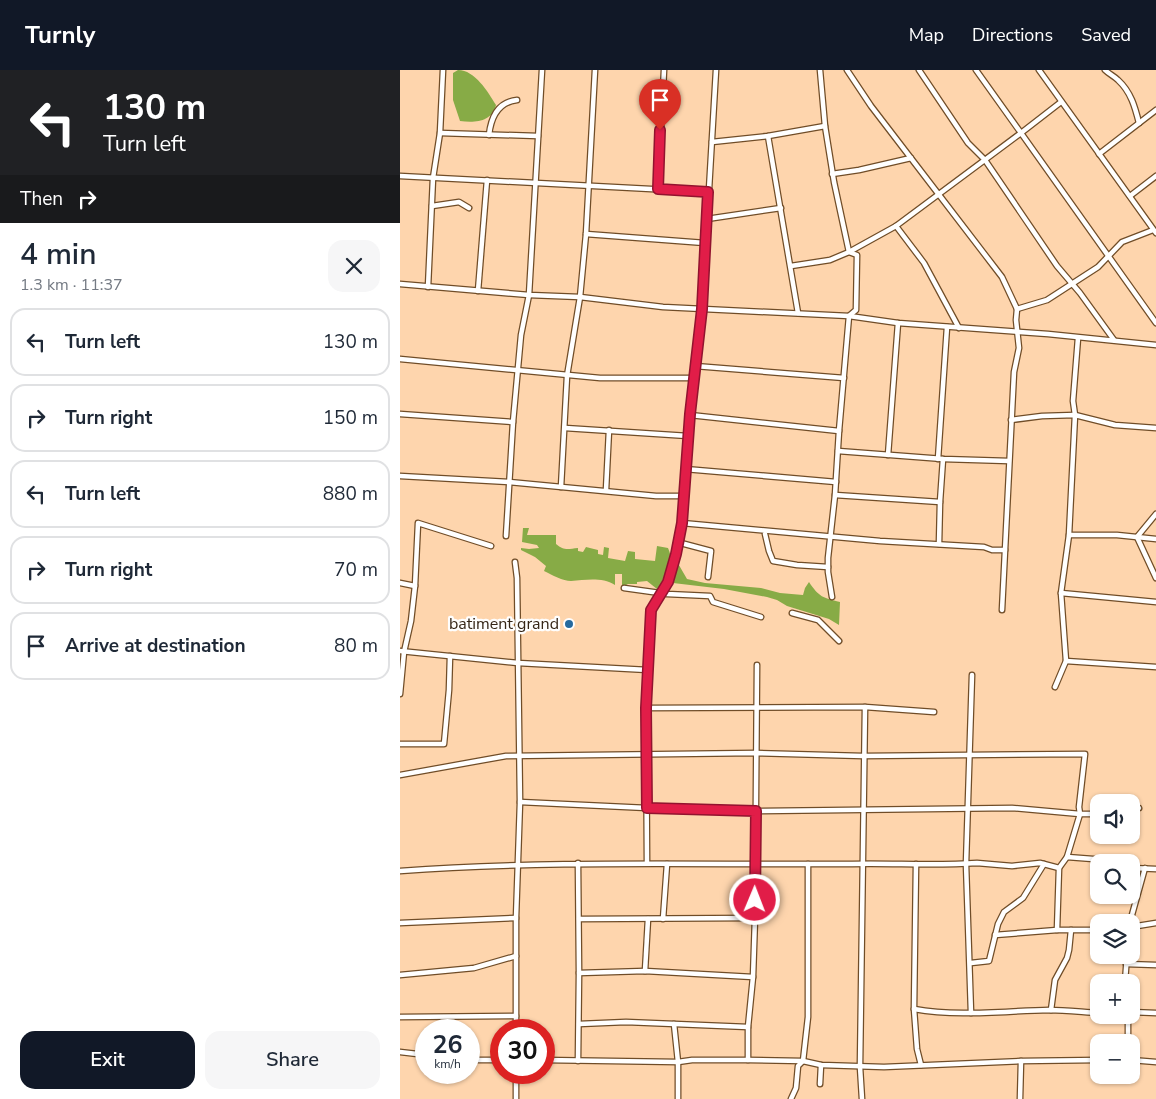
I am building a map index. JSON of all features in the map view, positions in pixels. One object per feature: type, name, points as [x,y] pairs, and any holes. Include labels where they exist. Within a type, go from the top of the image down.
[{"type":"street","points":[[428,287],[433,178],[440,133],[443,70]]},
{"type":"street","points":[[506,536],[521,334],[529,295],[542,70]]},
{"type":"street","points":[[561,487],[567,376],[580,297],[586,234],[596,70]]},
{"type":"street","points":[[658,189],[664,70]]},
{"type":"street","points":[[647,863],[646,708],[651,610],[670,575],[682,523],[690,414],[702,309],[716,70]]},
{"type":"street","points":[[820,70],[832,174],[849,252]]},
{"type":"street","points":[[847,70],[871,106],[1002,277],[1017,309],[1016,320],[1019,348],[1014,372],[1002,610]]},
{"type":"street","points":[[919,70],[968,143],[985,160],[1057,266],[1073,284],[1114,340]]},
{"type":"street","points":[[976,70],[1156,322]]},
{"type":"street","points":[[1017,309],[1047,300],[1073,284],[1109,257],[1122,242],[1155,232],[1039,70]]},
{"type":"street","points":[[1105,70],[1119,80],[1130,95],[1139,123]]},
{"type":"street","points":[[489,135],[490,124],[495,113],[506,103],[517,100]]},
{"type":"street","points":[[791,266],[830,260],[849,252],[896,226],[1062,102]]},
{"type":"street","points":[[1099,154],[1156,110]]},
{"type":"street","points":[[712,142],[768,136],[825,126]]},
{"type":"street","points":[[440,133],[538,136]]},
{"type":"street","points":[[768,136],[798,313]]},
{"type":"street","points":[[832,174],[911,158]]},
{"type":"street","points":[[400,176],[708,192]]},
{"type":"street","points":[[1130,196],[1156,176]]},
{"type":"street","points":[[478,291],[488,180]]},
{"type":"street","points":[[432,206],[459,202],[469,208]]},
{"type":"street","points":[[707,219],[781,208]]},
{"type":"street","points":[[896,226],[924,263],[959,328]]},
{"type":"street","points":[[586,234],[705,242]]},
{"type":"street","points":[[832,597],[828,567],[830,536],[849,316],[856,310],[858,285],[858,255],[849,252]]},
{"type":"street","points":[[400,284],[529,295],[580,297],[663,307],[849,316],[898,323],[1156,345]]},
{"type":"street","points":[[888,455],[898,323]]},
{"type":"street","points":[[939,544],[940,459],[947,327]]},
{"type":"street","points":[[1055,686],[1066,661],[1061,593],[1069,535],[1073,401],[1078,338]]},
{"type":"street","points":[[400,358],[567,376],[623,379],[695,378]]},
{"type":"street","points":[[695,366],[844,378]]},
{"type":"street","points":[[400,414],[513,422]]},
{"type":"street","points":[[690,414],[839,431]]},
{"type":"street","points":[[1011,420],[1042,416],[1074,415],[1115,425],[1156,428]]},
{"type":"street","points":[[565,428],[688,436]]},
{"type":"street","points":[[606,490],[609,430]]},
{"type":"street","points":[[838,451],[940,459],[1009,461]]},
{"type":"street","points":[[685,469],[836,482]]},
{"type":"street","points":[[400,476],[509,482],[656,496],[683,496]]},
{"type":"street","points":[[835,495],[940,502]]},
{"type":"street","points":[[1137,537],[1156,514]]},
{"type":"street","points":[[400,694],[402,652],[411,621],[415,586],[418,523],[491,546]]},
{"type":"street","points":[[682,523],[1005,550]]},
{"type":"street","points":[[765,534],[773,561],[828,567]]},
{"type":"street","points":[[1069,535],[1117,535],[1156,539]]},
{"type":"street","points":[[1137,537],[1156,578]]},
{"type":"street","points":[[677,542],[710,551],[708,577]]},
{"type":"street","points":[[400,1017],[516,1016],[516,918],[520,756],[517,578],[515,562]]},
{"type":"street","points":[[400,584],[415,586]]},
{"type":"street","points":[[624,588],[661,593],[710,596],[713,602],[761,617]]},
{"type":"street","points":[[1061,593],[1156,602]]},
{"type":"street","points":[[792,613],[818,620],[839,640]]},
{"type":"street","points":[[402,652],[518,663],[648,670]]},
{"type":"street","points":[[400,744],[444,744],[450,656]]},
{"type":"street","points":[[1066,661],[1156,667]]},
{"type":"street","points":[[748,1060],[748,1026],[753,977],[755,918],[757,665]]},
{"type":"street","points":[[971,1013],[966,864],[972,675]]},
{"type":"street","points":[[646,708],[865,706],[934,712]]},
{"type":"street","points":[[862,1099],[860,1067],[862,810],[865,706]]},
{"type":"street","points":[[400,775],[506,756],[756,753],[863,756],[1085,754],[1079,807],[1080,814],[1067,857],[1059,868],[1057,930]]},
{"type":"street","points":[[520,802],[756,811],[1012,808],[1090,814]]},
{"type":"street","points":[[1067,857],[1090,859]]},
{"type":"street","points":[[578,863],[580,973],[578,1061]]},
{"type":"street","points":[[400,871],[518,864],[578,863],[966,864],[1012,866],[1044,864],[1059,868]]},
{"type":"street","points":[[663,919],[667,864]]},
{"type":"street","points":[[791,1099],[796,1088],[798,1066],[803,1061],[808,1017],[808,864]]},
{"type":"street","points":[[916,864],[914,1009],[917,1049],[921,1065]]},
{"type":"street","points":[[970,963],[990,962],[998,924],[1004,912],[1023,898],[1044,864]]},
{"type":"street","points":[[1140,868],[1156,869]]},
{"type":"street","points":[[1132,914],[1145,868]]},
{"type":"street","points":[[400,923],[516,918]]},
{"type":"street","points":[[579,920],[755,918]]},
{"type":"street","points":[[645,971],[648,919]]},
{"type":"street","points":[[1140,926],[1156,923]]},
{"type":"street","points":[[995,935],[1057,930],[1090,930]]},
{"type":"street","points":[[1051,1010],[1054,980],[1067,958],[1071,930]]},
{"type":"street","points":[[400,975],[474,968],[516,956]]},
{"type":"street","points":[[1125,974],[1126,964],[1156,965]]},
{"type":"street","points":[[580,973],[645,971],[753,977]]},
{"type":"street","points":[[914,1009],[932,1012],[971,1013],[1051,1010],[1090,1012]]},
{"type":"street","points":[[1140,1012],[1156,1013]]},
{"type":"street","points":[[579,1024],[626,1022],[748,1026]]},
{"type":"street","points":[[674,1024],[678,1062],[678,1099]]},
{"type":"street","points":[[400,1052],[415,1054]]},
{"type":"street","points":[[555,1060],[803,1061],[821,1065],[860,1067],[1090,1060]]},
{"type":"street","points":[[1020,1099],[1021,1061]]},
{"type":"street","points":[[1140,1061],[1156,1062]]},
{"type":"street","points":[[820,1084],[821,1065]]},
{"type":"street","points":[[516,1084],[516,1099]]},
{"type":"shaded area","points":[[458,70],[464,71],[475,78],[485,88],[496,105],[494,111],[487,118],[471,122],[460,121],[453,100],[453,73]]},
{"type":"shaded area","points":[[523,528],[529,528],[527,535],[556,535],[556,544],[564,549],[578,548],[578,551],[583,552],[586,547],[598,550],[598,554],[603,555],[604,547],[609,548],[608,558],[625,561],[628,551],[635,552],[635,559],[655,561],[657,546],[668,548],[671,559],[669,573],[662,588],[657,589],[647,581],[628,584],[622,587],[622,574],[615,574],[615,585],[599,580],[571,581],[558,578],[544,571],[546,566],[535,557],[521,550],[521,548],[539,548],[537,545],[522,542]]},
{"type":"shaded area","points":[[676,560],[687,579],[705,583],[761,588],[780,593],[803,595],[809,582],[822,596],[840,602],[839,625],[829,619],[787,606],[767,597],[724,589],[673,583],[670,587],[666,586]]},
{"type":"place","name":"batiment grand","points":[[569,624]]},
{"type":"route","points":[[660,130],[658,189],[708,192],[702,309],[690,414],[682,523],[668,582],[651,610],[646,708],[647,808],[756,811],[755,900]]}]
